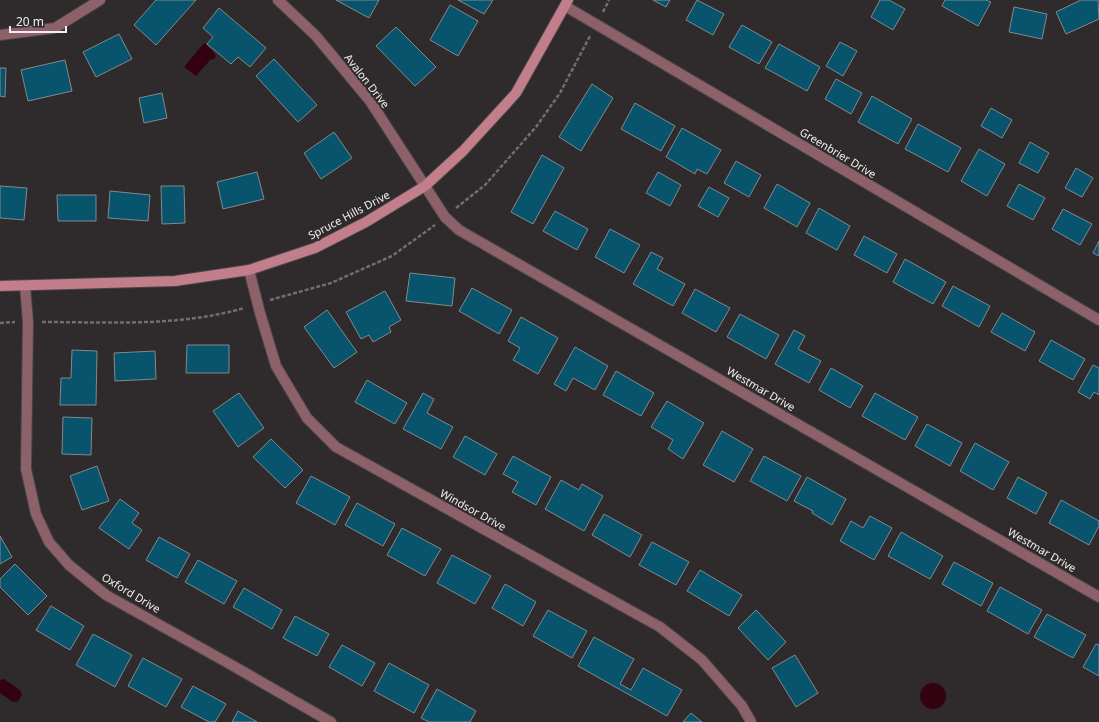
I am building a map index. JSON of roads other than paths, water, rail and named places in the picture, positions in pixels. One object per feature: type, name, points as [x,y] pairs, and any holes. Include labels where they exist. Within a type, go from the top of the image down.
[{"type":"main road","name":"Spruce Hills Drive","points":[[0,286],[175,281],[249,270],[315,248],[366,222],[425,186],[463,151],[516,93],[566,3]]},
{"type":"street","points":[[0,35],[55,28],[100,0]]},
{"type":"street","name":"Avalon Drive","points":[[278,0],[316,36],[370,101],[425,186]]},
{"type":"street","name":"Greenbrier Drive","points":[[566,3],[1099,320]]},
{"type":"street","name":"Westmar Drive","points":[[425,186],[445,217],[459,230],[1099,597]]},
{"type":"street","name":"Windsor Drive","points":[[249,270],[276,366],[307,418],[336,447],[660,627],[702,660],[742,706],[751,722]]},
{"type":"street","name":"Oxford Drive","points":[[24,286],[28,322],[26,469],[36,514],[49,542],[69,565],[106,594],[331,722]]}]
